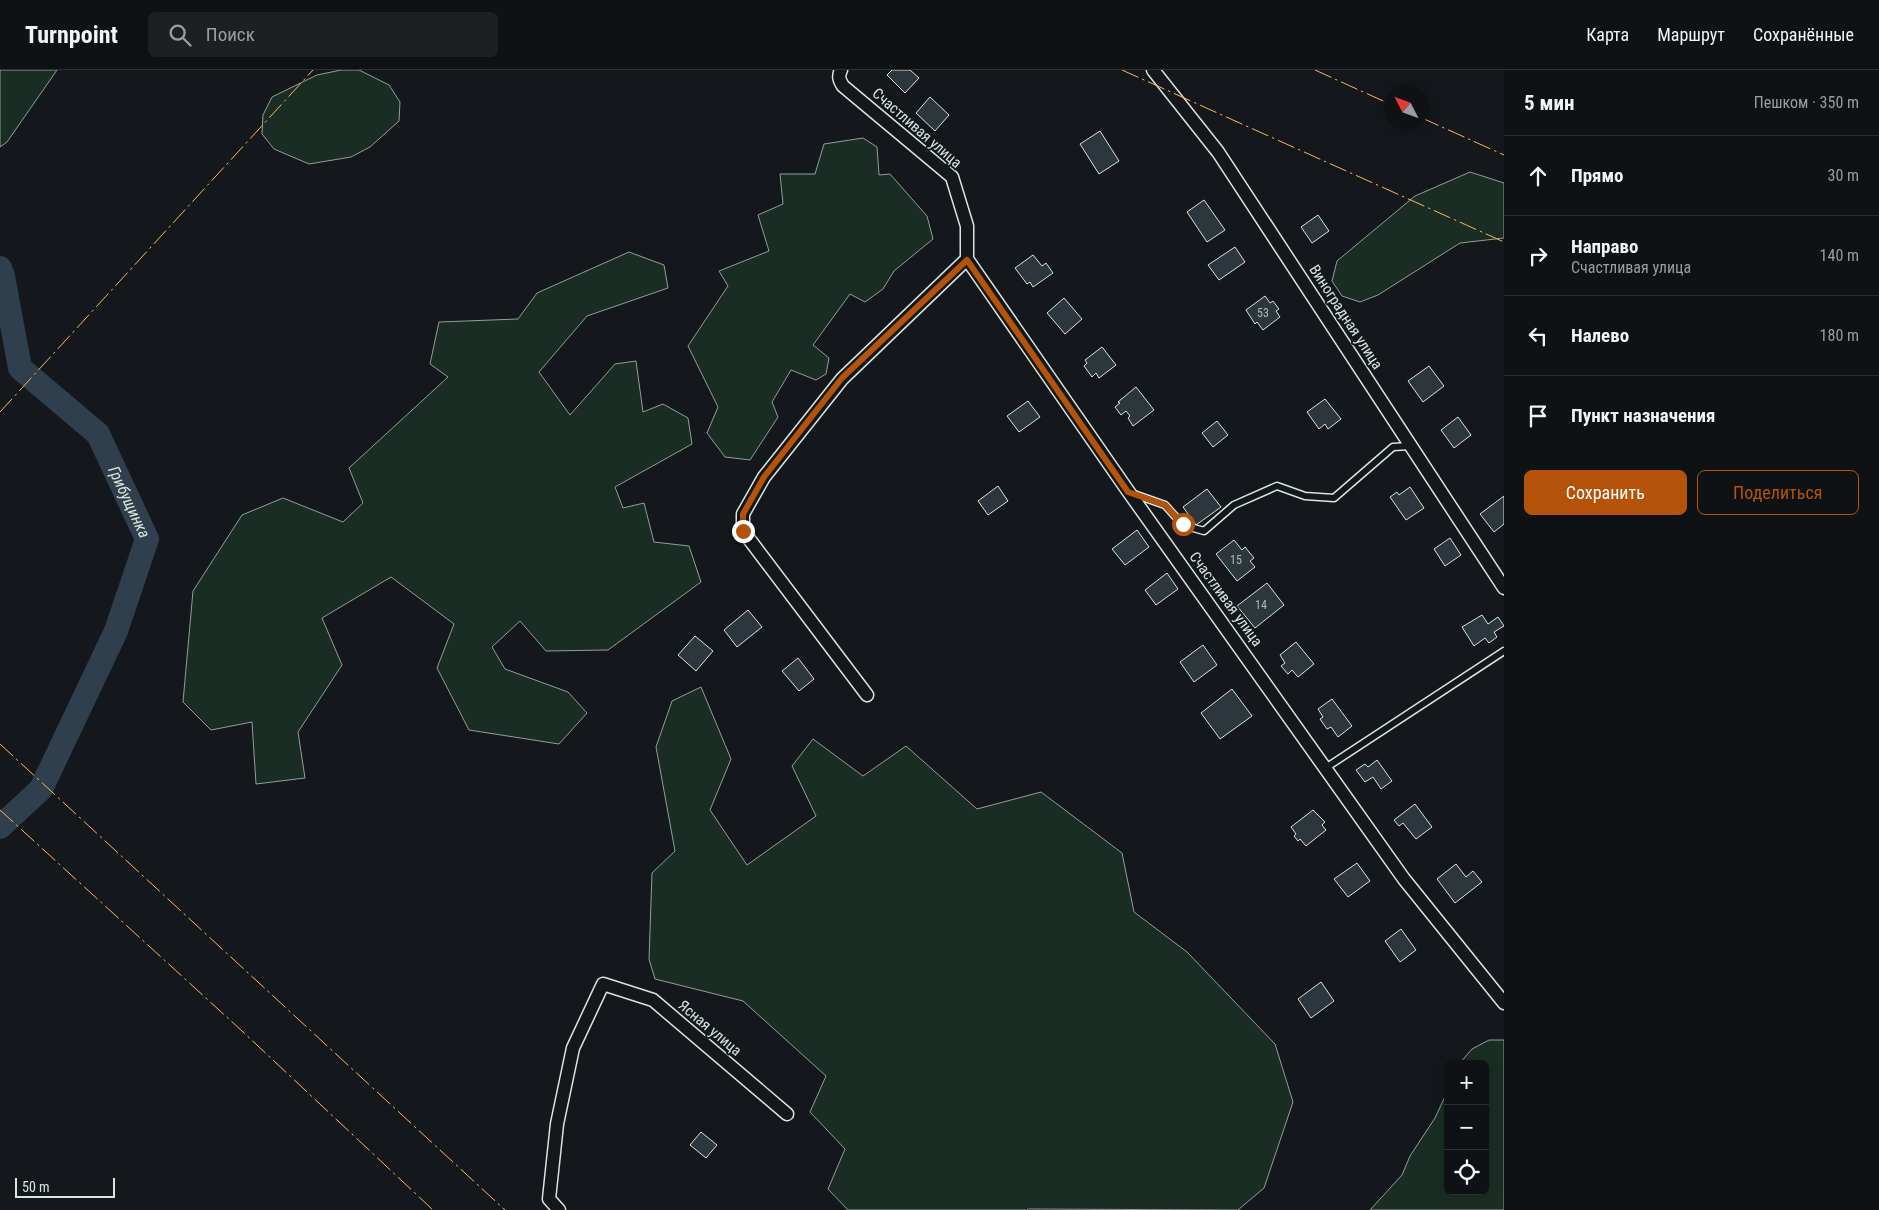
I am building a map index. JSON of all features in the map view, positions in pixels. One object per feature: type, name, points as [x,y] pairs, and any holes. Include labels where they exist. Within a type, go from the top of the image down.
[{"type":"street","name":"Счастливая улица","points":[[841,70],[839,74],[843,86],[952,177],[967,226],[967,260],[1128,492],[1326,767],[1404,879],[1504,1003]]},
{"type":"street","name":"Виноградная улица","points":[[1153,70],[1218,152],[1504,588]]},
{"type":"street","points":[[867,695],[743,531],[743,514],[764,477],[842,378],[967,260]]},
{"type":"street","name":"Ясная улица","points":[[559,1210],[549,1199],[558,1124],[573,1048],[603,984],[653,1000],[787,1114]]},
{"type":"lane","points":[[1128,492],[1165,505],[1183,524],[1204,531],[1234,505],[1277,486],[1305,496],[1334,498],[1393,447],[1411,446]]},
{"type":"lane","points":[[1326,767],[1504,651]]},
{"type":"green space","points":[[0,70],[57,70],[7,142],[0,147]]},
{"type":"green space","points":[[341,70],[359,70],[389,85],[400,102],[399,121],[370,147],[351,157],[309,164],[274,149],[262,134],[263,115],[272,97],[317,75]]},
{"type":"green space","points":[[863,138],[877,147],[879,175],[890,174],[927,216],[933,239],[894,271],[883,289],[865,302],[850,294],[813,345],[829,358],[826,374],[816,380],[791,370],[772,402],[778,417],[750,460],[725,457],[707,433],[718,407],[688,346],[728,286],[719,271],[769,251],[758,215],[783,204],[780,174],[815,174],[824,144]]},
{"type":"green space","points":[[1470,172],[1504,183],[1504,238],[1460,243],[1378,295],[1360,302],[1342,296],[1332,281],[1337,261],[1415,196]]},
{"type":"green space","points":[[629,252],[664,265],[668,288],[587,316],[539,372],[570,415],[615,364],[636,361],[643,412],[663,404],[688,418],[692,444],[615,487],[623,508],[644,503],[654,542],[689,546],[701,582],[608,650],[546,651],[520,621],[492,647],[505,669],[568,692],[587,713],[559,744],[469,730],[437,668],[454,624],[391,577],[322,618],[342,665],[298,732],[305,778],[256,784],[252,722],[211,730],[183,702],[193,591],[242,515],[283,498],[343,522],[363,503],[349,468],[448,377],[430,364],[439,322],[518,319],[537,293]]},
{"type":"green space","points":[[701,687],[731,759],[710,810],[747,865],[816,816],[792,766],[813,739],[863,776],[906,746],[977,809],[1041,792],[1122,853],[1134,912],[1187,952],[1275,1044],[1293,1102],[1264,1188],[1238,1210],[848,1210],[828,1189],[845,1149],[810,1112],[826,1076],[743,1001],[655,979],[649,959],[652,873],[675,851],[656,747],[672,701]]},
{"type":"green space","points":[[1489,1040],[1504,1040],[1504,1210],[1370,1210],[1402,1175],[1410,1156],[1435,1118],[1444,1099],[1444,1195],[1489,1195],[1489,1060],[1462,1060],[1472,1049]]},
{"type":"building","points":[[892,70],[910,70],[919,78],[905,93],[887,75]]},
{"type":"building","points":[[930,97],[949,115],[935,131],[916,113]]},
{"type":"building","points":[[1100,131],[1119,161],[1099,174],[1080,144]]},
{"type":"building","points":[[1204,200],[1225,230],[1207,242],[1187,212]]},
{"type":"building","points":[[1318,215],[1329,231],[1312,243],[1301,227]]},
{"type":"building","points":[[1235,247],[1245,262],[1219,280],[1208,265]]},
{"type":"building","points":[[1033,255],[1042,266],[1046,263],[1053,273],[1033,287],[1030,282],[1027,284],[1015,268]]},
{"type":"building","points":[[1265,296],[1270,303],[1273,301],[1279,309],[1276,311],[1280,317],[1263,330],[1257,322],[1255,324],[1246,310]]},
{"type":"building","points":[[1064,298],[1082,319],[1065,334],[1047,313]]},
{"type":"building","points":[[1102,347],[1116,365],[1099,378],[1096,373],[1092,377],[1084,366],[1087,363],[1085,360]]},
{"type":"building","points":[[1429,366],[1444,386],[1423,402],[1408,381]]},
{"type":"building","points":[[1136,387],[1154,410],[1133,426],[1128,418],[1130,416],[1126,411],[1121,415],[1115,407],[1120,403],[1118,402]]},
{"type":"building","points":[[1325,399],[1341,419],[1328,429],[1325,424],[1319,429],[1307,412]]},
{"type":"building","points":[[1028,401],[1040,417],[1019,432],[1007,416]]},
{"type":"building","points":[[1458,417],[1471,435],[1454,448],[1441,430]]},
{"type":"building","points":[[1217,421],[1228,435],[1213,447],[1202,433]]},
{"type":"building","points":[[998,486],[1008,501],[988,515],[978,501]]},
{"type":"building","points":[[1410,487],[1424,508],[1406,520],[1390,497],[1397,492],[1399,495]]},
{"type":"building","points":[[1207,489],[1221,507],[1196,525],[1183,507]]},
{"type":"building","points":[[1504,496],[1504,524],[1494,532],[1480,514]]},
{"type":"building","points":[[1137,530],[1149,547],[1125,565],[1112,549]]},
{"type":"building","points":[[1450,538],[1461,555],[1445,566],[1434,549]]},
{"type":"building","points":[[1234,540],[1242,550],[1245,547],[1254,558],[1250,561],[1255,567],[1237,581],[1216,554]]},
{"type":"building","points":[[1167,573],[1178,589],[1156,605],[1145,590]]},
{"type":"building","points":[[1267,583],[1284,605],[1255,628],[1237,606]]},
{"type":"building","points":[[748,610],[762,627],[737,647],[724,630]]},
{"type":"building","points":[[1482,615],[1488,624],[1498,617],[1504,626],[1494,632],[1497,637],[1489,643],[1485,638],[1474,646],[1462,627]]},
{"type":"building","points":[[695,636],[713,651],[696,671],[678,655]]},
{"type":"building","points":[[1296,642],[1314,664],[1298,677],[1292,670],[1288,674],[1281,666],[1285,663],[1280,655]]},
{"type":"building","points":[[1203,645],[1217,665],[1194,682],[1180,662]]},
{"type":"building","points":[[798,658],[814,679],[799,691],[782,671]]},
{"type":"building","points":[[1232,689],[1252,716],[1220,739],[1201,713]]},
{"type":"building","points":[[1332,699],[1352,726],[1338,737],[1331,727],[1327,729],[1320,719],[1323,717],[1318,709]]},
{"type":"building","points":[[1377,760],[1392,781],[1381,789],[1373,777],[1365,782],[1356,770],[1365,764],[1368,767]]},
{"type":"building","points":[[1415,804],[1432,827],[1416,839],[1403,823],[1399,826],[1394,820]]},
{"type":"building","points":[[1313,810],[1325,822],[1322,825],[1326,830],[1306,846],[1300,839],[1298,841],[1294,836],[1296,834],[1291,827]]},
{"type":"building","points":[[1357,863],[1370,881],[1348,897],[1334,879]]},
{"type":"building","points":[[1456,864],[1466,877],[1473,871],[1482,882],[1455,903],[1437,879]]},
{"type":"building","points":[[1401,929],[1416,950],[1400,962],[1385,941]]},
{"type":"building","points":[[1321,982],[1334,1001],[1311,1018],[1298,999]]},
{"type":"building","points":[[701,1132],[717,1145],[706,1158],[690,1145]]},
{"type":"waterway","name":"Грибущинка","points":[[0,268],[20,368],[98,434],[147,539],[116,631],[41,789],[0,827]]},
{"type":"power","points":[[0,412],[313,70]]},
{"type":"power","points":[[1122,70],[1504,242]]},
{"type":"power","points":[[1315,70],[1384,101]]},
{"type":"power","points":[[1429,121],[1504,155]]},
{"type":"power","points":[[0,744],[505,1210]]},
{"type":"power","points":[[0,810],[242,1031],[433,1210]]},
{"type":"route","points":[[743,531],[743,514],[764,477],[842,378],[967,260],[1128,492],[1165,505],[1183,524]]}]
